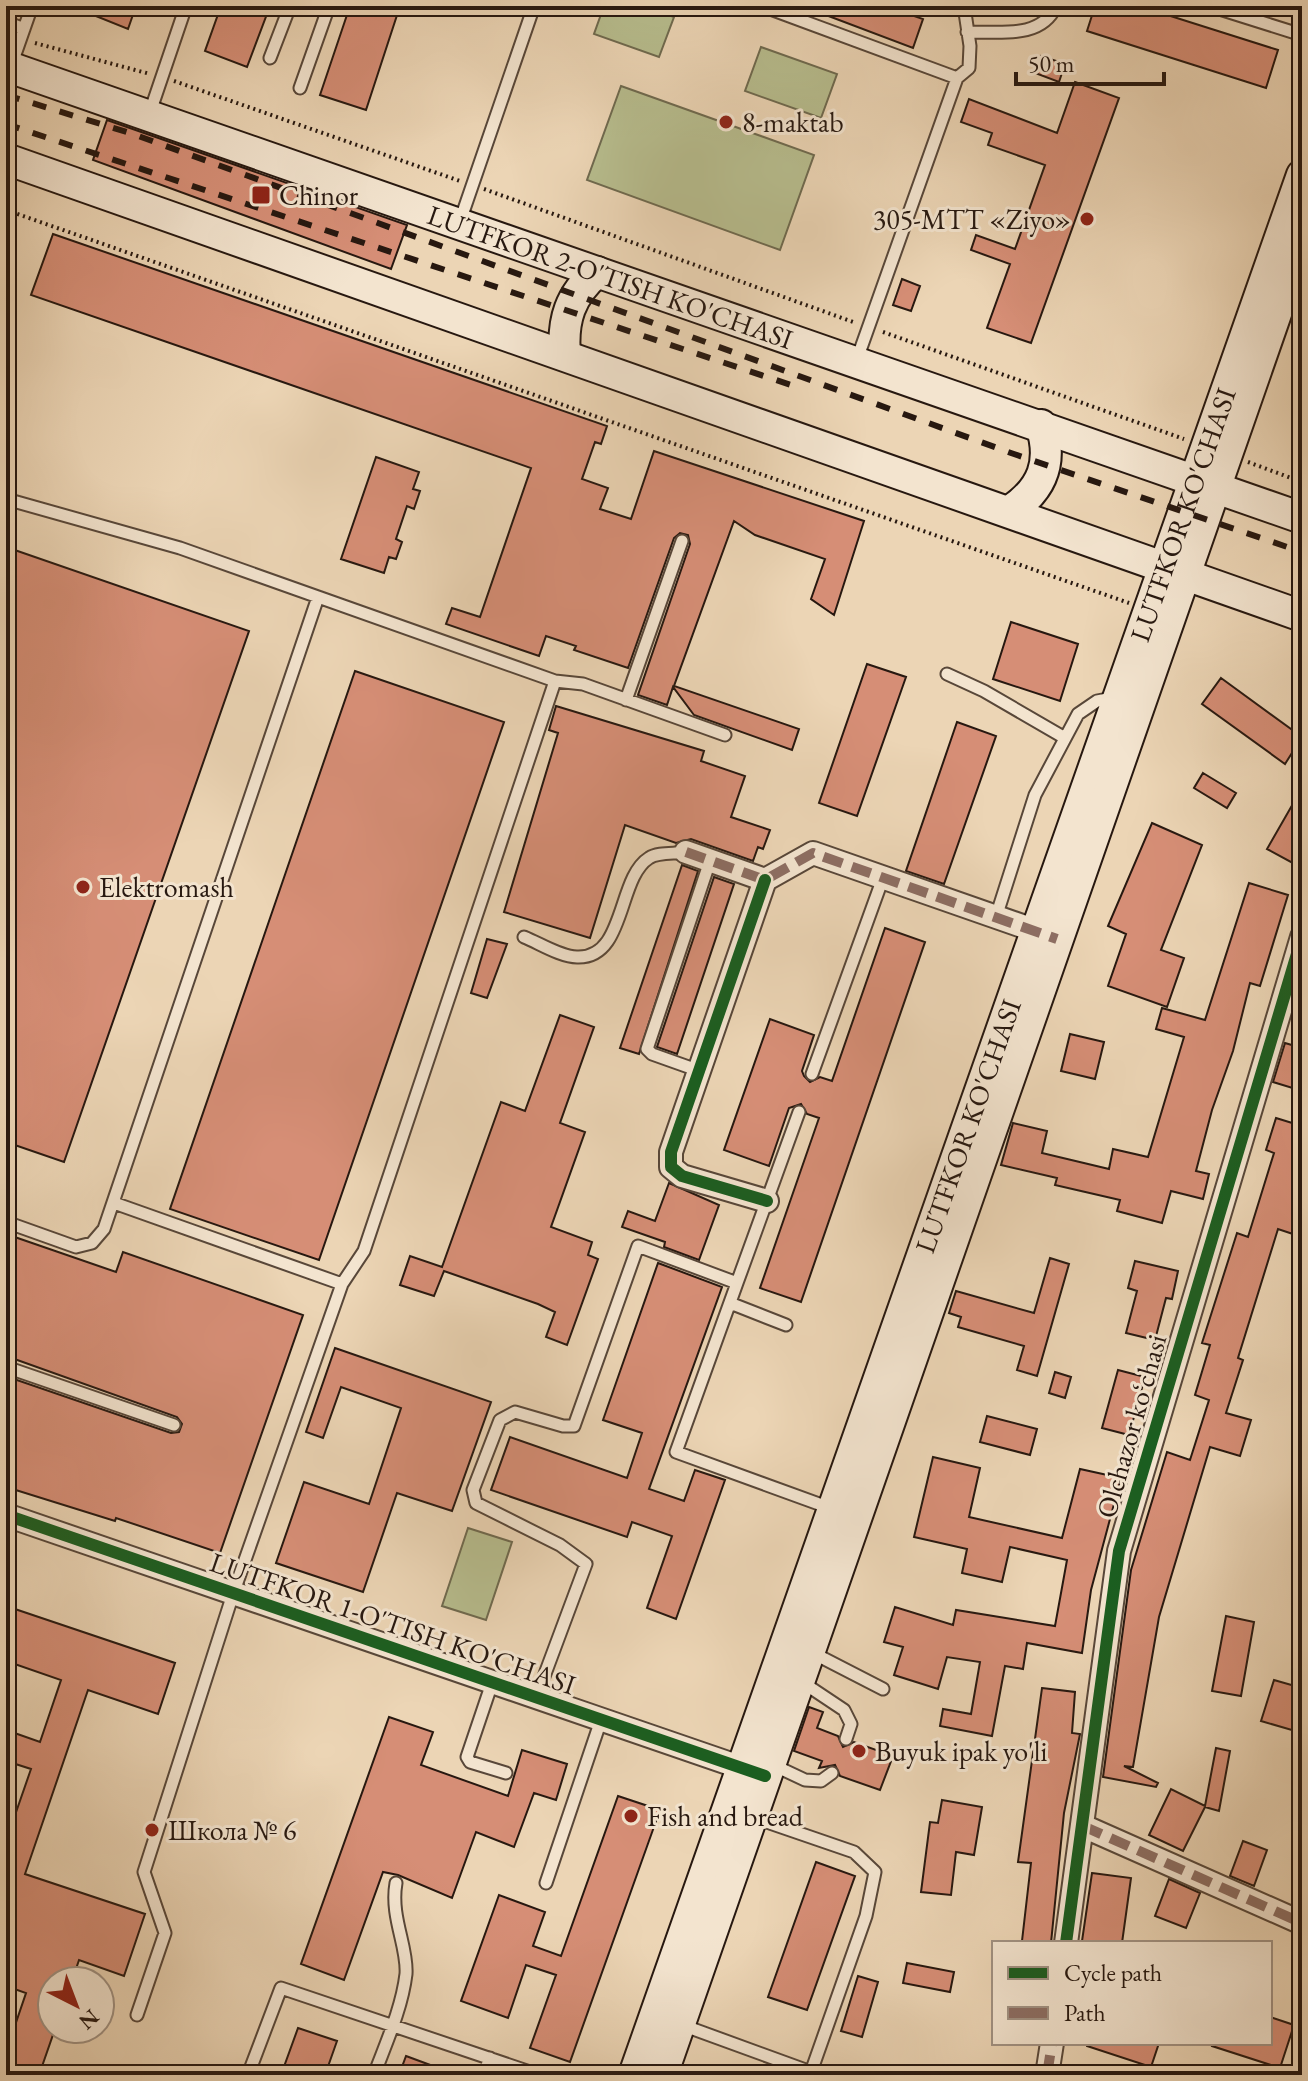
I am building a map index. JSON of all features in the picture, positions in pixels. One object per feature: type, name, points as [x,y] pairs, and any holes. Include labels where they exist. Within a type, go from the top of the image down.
[{"type":"main road","name":"LUTFKOR 2-O'TISH KO'CHASI","points":[[15,50],[149,115],[1302,518]]},
{"type":"main road","points":[[6,159],[1302,616]]},
{"type":"main road","name":"LUTFKOR KO'CHASI","points":[[634,2075],[804,1665],[1047,935],[1216,450],[1302,175]]},
{"type":"main road","name":"LUTFKOR KO'CHASI","points":[[1216,450],[1302,239]]},
{"type":"main road","points":[[565,355],[569,306],[597,272]]},
{"type":"main road","points":[[1010,511],[1029,496],[1044,476],[1047,449],[1041,425]]},
{"type":"main road","name":"LUTFKOR KO'CHASI","points":[[662,2075],[751,1817],[759,1769],[833,1509],[1047,935],[1119,697],[1149,610],[1175,571]]},
{"type":"street","points":[[686,852],[765,880]]},
{"type":"street","points":[[767,1201],[682,1176],[671,1167],[671,1152],[697,1070],[765,880],[813,853],[1047,935]]},
{"type":"street","name":"Olchazor koʻchasi","points":[[1066,1941],[1119,1551],[1302,937]]},
{"type":"street","name":"LUTFKOR 1-O'TISH KO'CHASI","points":[[6,1515],[601,1720],[759,1769]]},
{"type":"street","points":[[1083,1826],[1302,1923]]},
{"type":"street","points":[[1047,2075],[1052,2045]]},
{"type":"lane","points":[[15,50],[32,6]]},
{"type":"lane","points":[[149,115],[186,6]]},
{"type":"lane","points":[[270,58],[290,6]]},
{"type":"lane","points":[[300,88],[329,6]]},
{"type":"lane","points":[[458,224],[534,6]]},
{"type":"lane","points":[[762,6],[957,78]]},
{"type":"lane","points":[[856,362],[957,78],[969,68],[971,57],[964,6]]},
{"type":"lane","points":[[967,32],[1036,28],[1047,22],[1056,6]]},
{"type":"lane","points":[[1210,6],[1225,8],[1302,35]]},
{"type":"lane","points":[[6,22],[15,50]]},
{"type":"lane","points":[[6,499],[180,548],[555,681],[583,684],[725,735]]},
{"type":"lane","points":[[626,700],[682,541]]},
{"type":"lane","points":[[6,1222],[76,1247],[92,1243],[104,1229],[318,597]]},
{"type":"lane","points":[[947,674],[984,691],[1065,738]]},
{"type":"lane","points":[[137,2015],[165,1933],[144,1872],[233,1594],[342,1284],[364,1251],[555,681]]},
{"type":"lane","points":[[996,917],[1035,795],[1078,714],[1097,701],[1119,697]]},
{"type":"lane","points":[[524,937],[577,957],[596,951],[610,938],[638,868],[652,856],[686,852]]},
{"type":"lane","points":[[697,1070],[652,1054],[647,1049],[710,861]]},
{"type":"lane","points":[[812,1074],[883,878]]},
{"type":"lane","points":[[799,1112],[676,1452],[833,1509]]},
{"type":"lane","points":[[114,1203],[342,1284]]},
{"type":"lane","points":[[536,1698],[586,1564],[560,1545],[476,1503],[473,1490],[500,1420],[515,1412],[563,1426],[574,1426],[638,1246],[737,1283]]},
{"type":"lane","points":[[730,1303],[786,1325]]},
{"type":"lane","points":[[6,1367],[174,1425]]},
{"type":"lane","points":[[804,1665],[883,1689]]},
{"type":"lane","points":[[804,1665],[844,1710],[851,1724],[846,1739]]},
{"type":"lane","points":[[492,1683],[467,1757],[470,1762],[506,1773]]},
{"type":"lane","points":[[546,1883],[601,1720]]},
{"type":"lane","points":[[759,1769],[821,1781],[832,1773]]},
{"type":"lane","points":[[681,2025],[811,2074],[866,1916],[875,1872],[854,1852],[751,1817]]},
{"type":"lane","points":[[374,2075],[393,2026],[406,1972],[397,1931],[396,1883]]},
{"type":"lane","points":[[248,2075],[281,1988],[539,2075]]},
{"type":"lane","points":[[483,2075],[490,2058]]},
{"type":"path","points":[[15,50],[161,76],[1302,482]]},
{"type":"path","points":[[6,210],[1149,610]]},
{"type":"green space","points":[[604,6],[644,6],[674,17],[659,57],[594,34]]},
{"type":"green space","points":[[761,47],[837,74],[821,118],[745,91]]},
{"type":"green space","points":[[621,86],[814,155],[780,250],[587,180]]},
{"type":"green space","points":[[468,1528],[512,1542],[486,1620],[442,1606]]},
{"type":"building","points":[[71,6],[136,6],[128,29]]},
{"type":"building","points":[[221,6],[270,6],[247,67],[205,51]]},
{"type":"building","points":[[350,6],[400,6],[366,110],[320,95]]},
{"type":"building","points":[[802,6],[885,6],[923,19],[913,48]]},
{"type":"building","points":[[1095,6],[1139,6],[1278,50],[1266,88],[1087,31]]},
{"type":"building","points":[[1041,56],[1065,64],[1059,82],[1035,73]]},
{"type":"building","points":[[1075,82],[1119,98],[1031,343],[987,328],[1010,264],[971,250],[976,235],[1015,249],[1045,165],[988,145],[992,133],[961,122],[969,99],[1057,133]]},
{"type":"building","points":[[107,120],[407,225],[391,269],[93,160]]},
{"type":"building","points":[[53,234],[607,426],[601,444],[595,442],[582,479],[608,488],[600,509],[631,519],[654,451],[864,521],[834,615],[811,599],[825,559],[755,535],[734,521],[674,686],[799,729],[792,750],[694,715],[673,687],[667,705],[638,695],[690,544],[688,535],[680,533],[674,538],[628,668],[574,650],[576,646],[546,636],[539,656],[446,624],[452,608],[480,617],[531,468],[31,295]]},
{"type":"building","points":[[902,279],[920,286],[911,311],[893,305]]},
{"type":"building","points":[[376,457],[419,472],[413,489],[420,491],[414,509],[407,506],[396,539],[402,542],[396,559],[389,557],[384,573],[341,559]]},
{"type":"building","name":"Elektromash","points":[[6,547],[249,631],[64,1162],[6,1142]]},
{"type":"building","points":[[1011,622],[1078,644],[1060,701],[993,679]]},
{"type":"building","points":[[867,664],[906,677],[857,816],[819,803]]},
{"type":"building","points":[[355,671],[504,722],[319,1260],[170,1209]]},
{"type":"building","points":[[1221,678],[1302,737],[1285,764],[1202,704]]},
{"type":"building","points":[[556,706],[704,751],[701,761],[745,776],[731,817],[770,830],[763,849],[758,847],[753,861],[691,839],[676,843],[625,825],[590,938],[504,912],[558,733],[549,730]]},
{"type":"building","points":[[957,722],[996,736],[944,884],[906,871]]},
{"type":"building","points":[[1203,773],[1236,793],[1227,808],[1194,788]]},
{"type":"building","points":[[1302,788],[1302,868],[1267,849]]},
{"type":"building","points":[[1152,823],[1202,845],[1161,950],[1184,958],[1167,1007],[1108,986],[1126,934],[1108,926]]},
{"type":"building","points":[[682,865],[698,871],[639,1054],[620,1048]]},
{"type":"building","points":[[714,877],[734,884],[677,1054],[657,1047]]},
{"type":"building","points":[[1249,883],[1288,895],[1260,986],[1250,983],[1233,1051],[1212,1110],[1196,1171],[1209,1174],[1203,1199],[1171,1191],[1162,1223],[1117,1211],[1120,1200],[1055,1185],[1057,1178],[1001,1165],[1013,1123],[1047,1131],[1042,1153],[1109,1169],[1113,1149],[1148,1157],[1184,1037],[1156,1029],[1162,1008],[1205,1020]]},
{"type":"building","points":[[885,928],[925,942],[801,1302],[760,1288],[819,1118],[807,1114],[801,1104],[789,1108],[769,1166],[724,1150],[770,1019],[814,1035],[802,1071],[810,1082],[820,1077],[832,1081]]},
{"type":"building","points":[[487,939],[507,944],[487,998],[471,993]]},
{"type":"building","points":[[560,1015],[594,1027],[560,1123],[585,1132],[551,1227],[592,1242],[588,1255],[598,1259],[567,1345],[546,1337],[555,1312],[538,1304],[444,1271],[434,1296],[400,1285],[410,1256],[442,1267],[501,1102],[525,1111]]},
{"type":"building","points":[[1070,1034],[1104,1042],[1095,1079],[1061,1071]]},
{"type":"building","points":[[1285,1043],[1302,1048],[1299,1090],[1273,1082]]},
{"type":"building","points":[[1276,1118],[1302,1126],[1302,1237],[1278,1229],[1238,1358],[1243,1360],[1226,1413],[1251,1420],[1240,1456],[1210,1447],[1159,1617],[1133,1767],[1124,1766],[1158,1783],[1156,1787],[1103,1777],[1131,1570],[1167,1452],[1190,1460],[1209,1400],[1195,1395],[1210,1345],[1202,1343],[1237,1233],[1248,1237],[1274,1153],[1266,1150]]},
{"type":"building","points":[[669,1183],[719,1205],[699,1260],[664,1247],[665,1242],[622,1227],[628,1211],[655,1221]]},
{"type":"building","points":[[6,1234],[116,1272],[123,1252],[303,1315],[220,1553],[116,1518],[115,1521],[6,1487],[6,1403],[14,1379],[171,1433],[179,1432],[182,1424],[177,1417],[6,1356]]},
{"type":"building","points":[[1050,1258],[1069,1264],[1037,1376],[1017,1370],[1024,1346],[958,1327],[961,1317],[949,1313],[956,1291],[1034,1313]]},
{"type":"building","points":[[1135,1261],[1178,1271],[1172,1299],[1166,1298],[1155,1340],[1126,1333],[1137,1291],[1128,1288]]},
{"type":"building","points":[[658,1263],[722,1287],[649,1489],[684,1501],[695,1470],[725,1480],[676,1619],[647,1608],[672,1536],[632,1522],[627,1537],[491,1490],[510,1437],[627,1478],[642,1433],[603,1420]]},
{"type":"building","points":[[335,1348],[491,1402],[452,1511],[397,1493],[363,1592],[276,1563],[304,1482],[369,1504],[401,1408],[341,1387],[323,1438],[306,1432]]},
{"type":"building","points":[[1118,1370],[1145,1377],[1129,1435],[1102,1428]]},
{"type":"building","points":[[1055,1372],[1071,1377],[1065,1398],[1049,1393]]},
{"type":"building","points":[[987,1416],[1037,1429],[1030,1455],[980,1442]]},
{"type":"building","points":[[933,1457],[980,1468],[969,1517],[1062,1538],[1080,1469],[1121,1478],[1091,1590],[1082,1653],[1027,1643],[1023,1669],[1005,1666],[992,1736],[940,1726],[943,1709],[971,1714],[980,1662],[947,1657],[938,1689],[894,1675],[903,1647],[884,1642],[895,1607],[953,1625],[956,1610],[1055,1626],[1067,1560],[1010,1547],[1002,1582],[962,1573],[967,1549],[914,1537]]},
{"type":"building","points":[[6,1606],[175,1663],[158,1714],[88,1690],[25,1874],[145,1914],[124,1976],[116,1973],[116,1965],[93,1965],[79,1960],[77,1965],[36,1965],[36,2045],[49,2045],[39,2075],[6,2075],[6,2052],[26,1993],[6,1986],[6,1815],[14,1818],[31,1769],[6,1761],[6,1730],[40,1742],[61,1680],[6,1661]]},
{"type":"building","points":[[1226,1616],[1254,1622],[1241,1696],[1212,1691]]},
{"type":"building","points":[[1274,1680],[1302,1688],[1302,1733],[1261,1721]]},
{"type":"building","points":[[1042,1688],[1075,1692],[1072,1733],[1080,1734],[1064,1813],[1051,1941],[1022,1941],[1031,1863],[1018,1862]]},
{"type":"building","points":[[809,1707],[823,1712],[817,1728],[838,1736],[843,1747],[854,1742],[893,1756],[880,1790],[840,1776],[835,1765],[819,1768],[822,1761],[794,1751]]},
{"type":"building","points":[[389,1717],[433,1732],[421,1765],[508,1796],[522,1750],[567,1764],[556,1800],[534,1793],[514,1847],[476,1832],[452,1898],[398,1875],[383,1872],[344,1980],[301,1964]]},
{"type":"building","points":[[1216,1748],[1230,1751],[1219,1811],[1205,1807],[1183,1851],[1149,1835],[1171,1789],[1205,1806]]},
{"type":"building","points":[[618,1796],[660,1810],[570,2062],[530,2048],[556,1975],[526,1965],[508,2018],[461,2001],[499,1895],[545,1912],[533,1946],[561,1956]]},
{"type":"building","points":[[942,1800],[982,1807],[974,1855],[956,1852],[951,1895],[921,1892],[930,1822],[938,1823]]},
{"type":"building","points":[[1243,1841],[1267,1850],[1254,1886],[1230,1876]]},
{"type":"building","points":[[816,1862],[855,1876],[807,2010],[768,1997]]},
{"type":"building","points":[[1092,1873],[1131,1878],[1122,1941],[1082,1941]]},
{"type":"building","points":[[1169,1879],[1200,1893],[1186,1928],[1155,1916]]},
{"type":"building","points":[[907,1963],[954,1972],[950,1992],[903,1983]]},
{"type":"building","points":[[858,1976],[878,1982],[862,2037],[841,2031]]},
{"type":"building","points":[[1272,2018],[1294,2025],[1280,2068],[1212,2046],[1272,2045]]},
{"type":"building","points":[[298,2028],[337,2041],[325,2075],[281,2075]]},
{"type":"building","points":[[1087,2045],[1158,2045],[1151,2067]]},
{"type":"building","points":[[406,2056],[452,2073],[452,2075],[399,2075]]},
{"type":"railway","points":[[6,95],[130,133],[1011,453],[1302,552]]},
{"type":"railway","points":[[6,124],[803,389]]},
{"type":"marked path","points":[[686,852],[765,880],[813,853],[1057,939]]},
{"type":"marked path","points":[[1083,1826],[1302,1923]]},
{"type":"marked path","points":[[1047,2075],[1052,2045]]},
{"type":"cycle path","points":[[765,880],[671,1152],[671,1167],[682,1176],[767,1201]]},
{"type":"cycle path","points":[[1066,1941],[1119,1551],[1302,937]]},
{"type":"cycle path","points":[[6,1515],[765,1776]]},
{"type":"place","name":"8-maktab","points":[[726,122]]},
{"type":"place","name":"Chinor","points":[[261,195]]},
{"type":"place","name":"305-MTT «Ziyo»","points":[[1087,219]]},
{"type":"place","name":"Elektromash","points":[[83,887]]},
{"type":"place","name":"Buyuk ipak yo'li","points":[[859,1751]]},
{"type":"place","name":"Fish and bread","points":[[631,1816]]},
{"type":"place","name":"Школа № 6","points":[[152,1830]]}]
